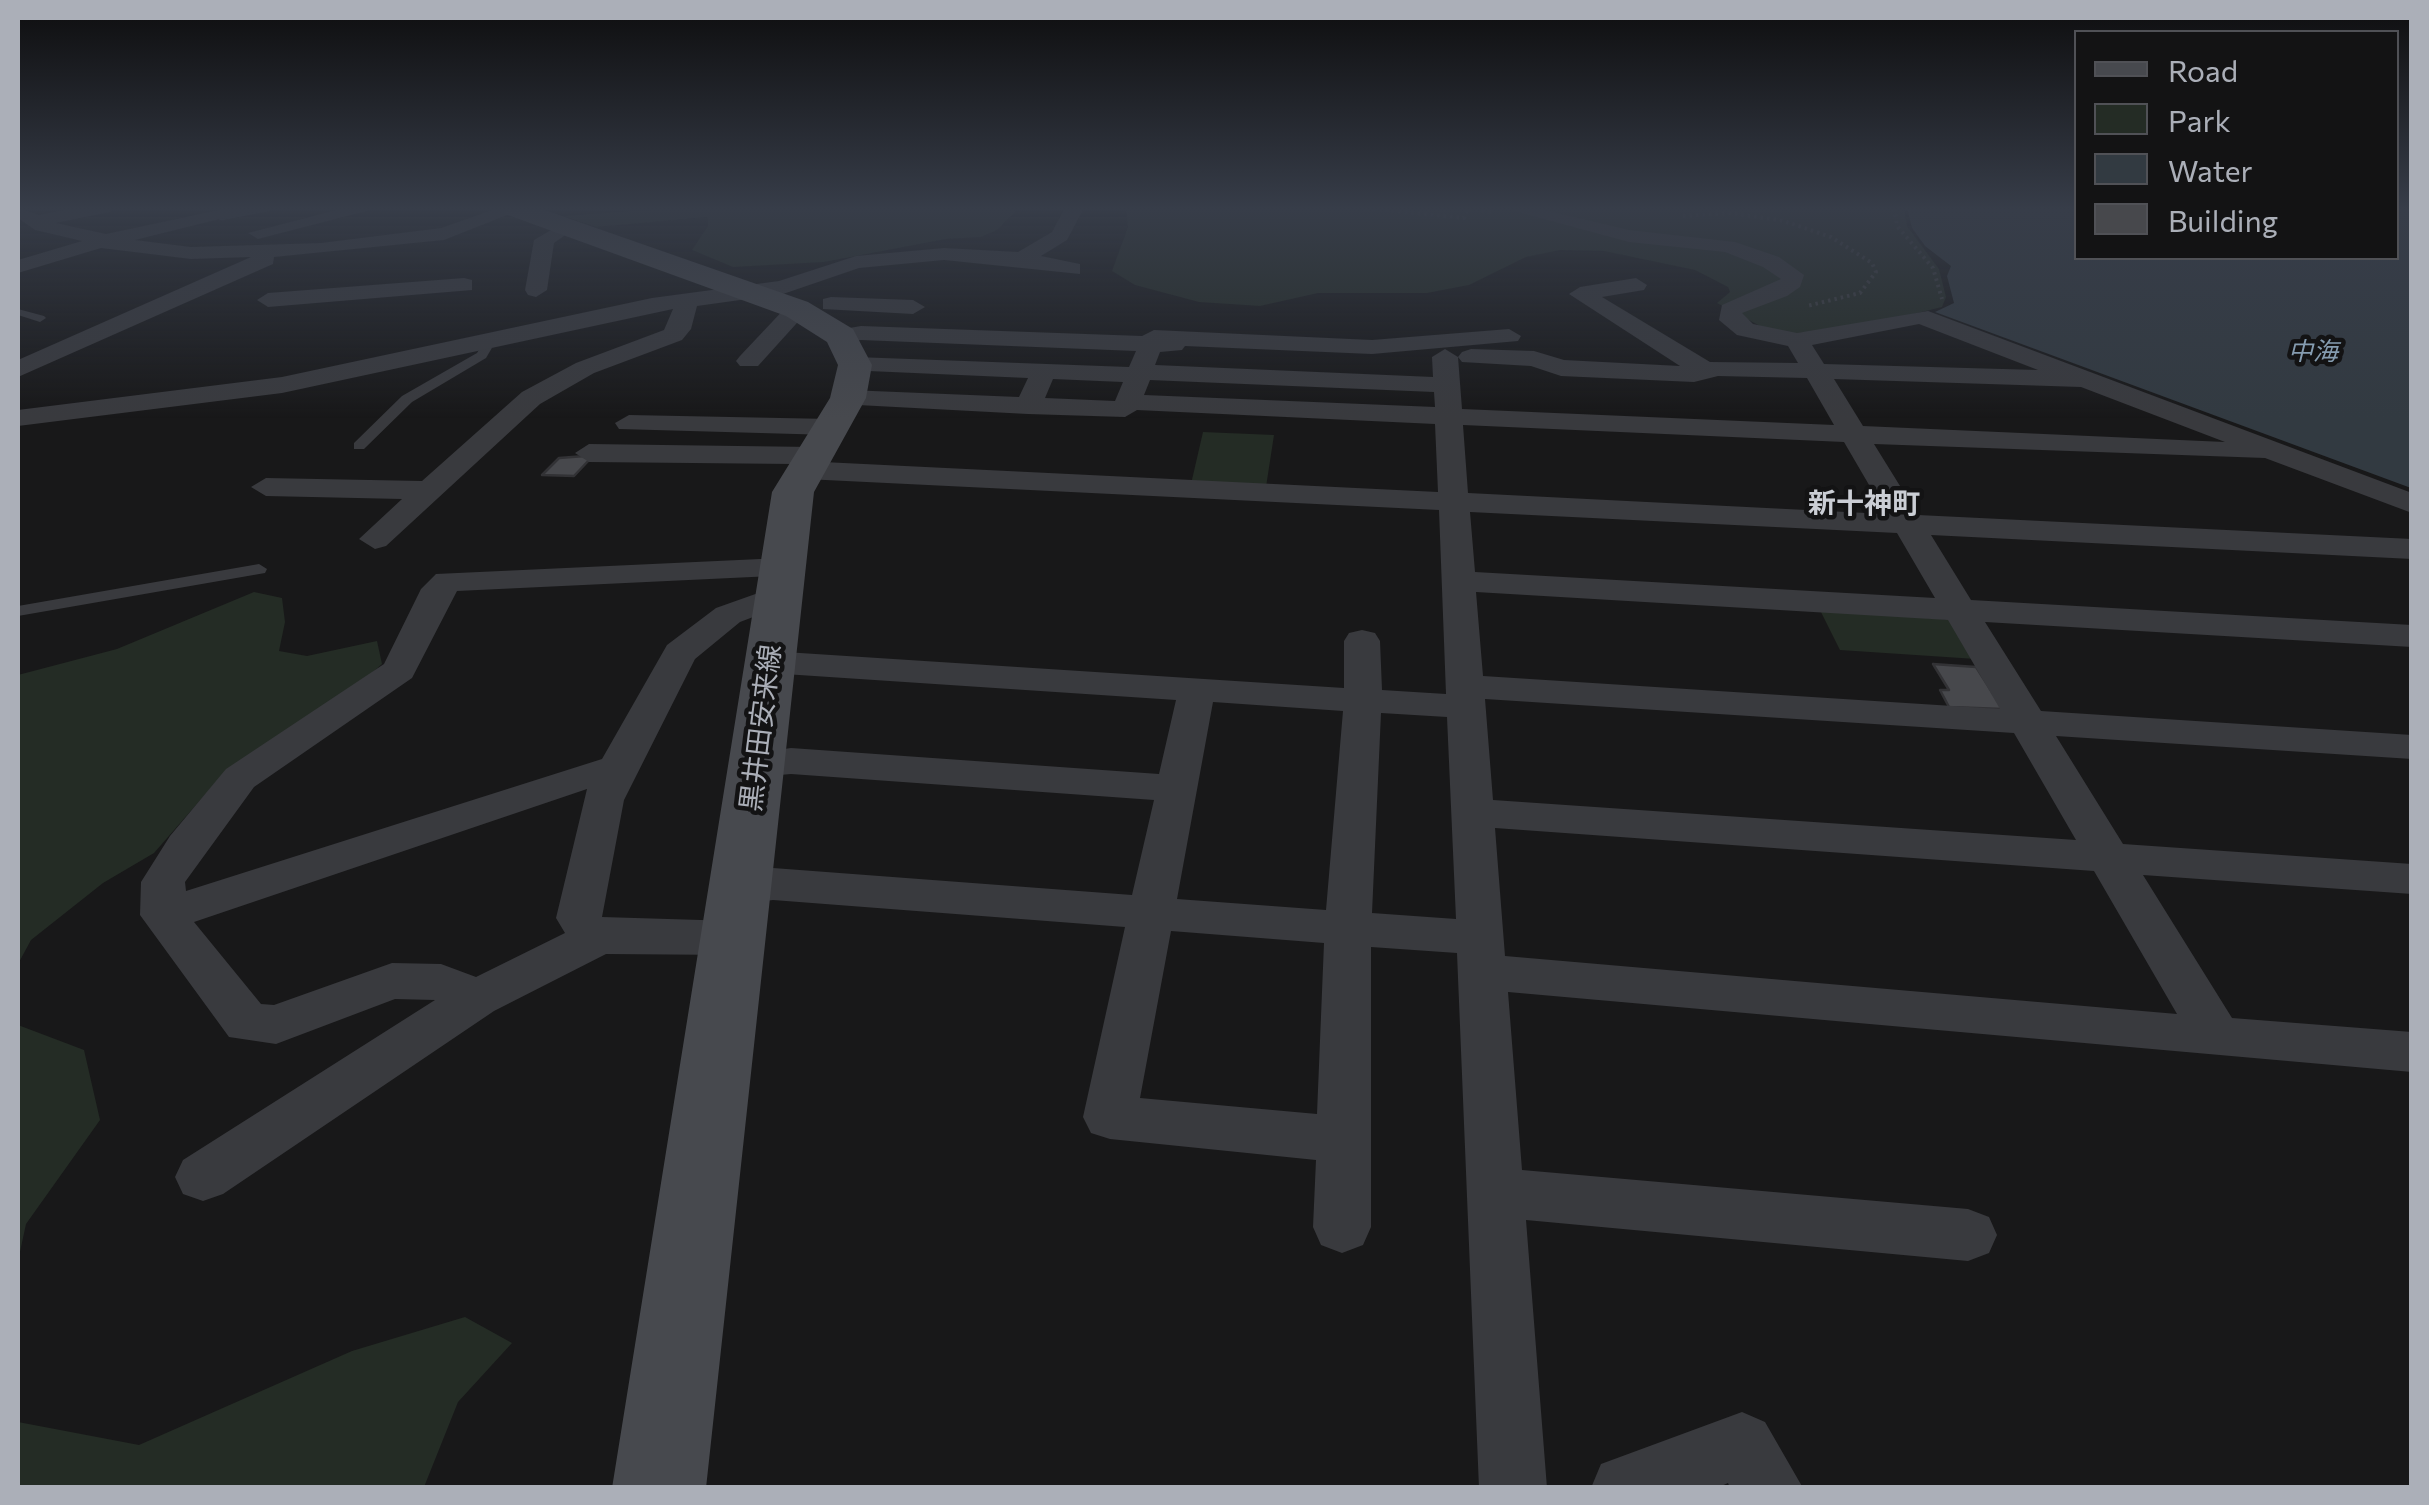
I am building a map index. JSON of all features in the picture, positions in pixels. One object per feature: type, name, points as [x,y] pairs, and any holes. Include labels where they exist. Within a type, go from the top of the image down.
[{"type":"main road","points":[[658,278],[820,373]]},
{"type":"main road","name":"黒井田安来線","points":[[659,1488],[780,582],[793,492],[820,373]]},
{"type":"street","points":[[18,368],[204,278]]},
{"type":"street","points":[[456,348],[464,278]]},
{"type":"street","points":[[536,290],[538,278]]},
{"type":"street","points":[[820,373],[834,278]]},
{"type":"street","points":[[1793,278],[1779,291],[1730,310],[1731,320],[1745,330],[1797,340],[1878,328],[1920,316],[2412,504]]},
{"type":"street","points":[[268,300],[464,284]]},
{"type":"street","points":[[1636,285],[1580,294],[1704,370]]},
{"type":"street","points":[[375,539],[531,398],[585,368],[673,336],[680,329],[686,300]]},
{"type":"street","points":[[18,418],[282,385],[686,300],[820,373],[1028,406],[1125,409],[1154,337],[1372,346],[1509,336]]},
{"type":"street","points":[[820,373],[939,308],[931,335]]},
{"type":"street","points":[[1002,370],[1035,312]]},
{"type":"street","points":[[589,453],[931,335],[1149,344],[1446,386],[1854,435],[2250,452],[2266,449]]},
{"type":"street","points":[[1797,340],[2217,1037]]},
{"type":"street","points":[[18,345],[62,350]]},
{"type":"street","points":[[1128,402],[1446,386],[1534,358],[1561,368],[2084,379]]},
{"type":"street","points":[[748,360],[1452,500],[2412,549]]},
{"type":"street","points":[[629,423],[820,373],[1002,370],[1446,386]]},
{"type":"street","points":[[1028,406],[1044,371]]},
{"type":"street","points":[[1446,386],[1513,1488]]},
{"type":"street","points":[[266,488],[429,490]]},
{"type":"street","points":[[2378,547],[2412,576]]},
{"type":"street","points":[[477,998],[440,982],[392,980],[276,1025],[248,1022],[163,915],[163,882],[184,846],[240,778],[399,670],[438,589],[448,581],[780,582]]},
{"type":"street","points":[[1457,581],[2412,636]]},
{"type":"street","points":[[593,940],[579,918],[603,800],[616,771],[680,654],[728,615],[780,582]]},
{"type":"street","points":[[1342,1227],[1348,929],[1363,700],[1362,641]]},
{"type":"street","points":[[769,662],[1363,700],[1464,696],[2026,720],[2412,747]]},
{"type":"street","points":[[1196,689],[1110,1117],[1345,1140]]},
{"type":"street","points":[[757,764],[791,761],[1176,788]]},
{"type":"street","points":[[163,915],[594,773],[616,771]]},
{"type":"street","points":[[1470,812],[2412,879]]},
{"type":"street","points":[[203,1177],[477,998],[593,940],[738,913],[773,884],[1348,929],[1479,955],[2217,1037],[2412,1052]]},
{"type":"street","points":[[1494,1192],[1968,1236]]},
{"type":"street","points":[[1626,1488],[1742,1445],[1769,1488]]},
{"type":"lane","points":[[18,312],[40,318]]},
{"type":"lane","points":[[358,446],[406,399],[482,355],[490,341]]},
{"type":"lane","points":[[18,611],[260,569]]},
{"type":"path","points":[[1920,316],[1917,310],[1942,302],[1937,278]]},
{"type":"green space","points":[[1124,278],[1483,278],[1469,285],[1427,293],[1318,293],[1260,306],[1199,302],[1135,285]]},
{"type":"green space","points":[[1711,278],[1941,278],[1946,297],[1942,307],[1844,331],[1775,334],[1717,303],[1730,292]]},
{"type":"green space","points":[[1203,432],[1274,435],[1266,487],[1191,484]]},
{"type":"green space","points":[[254,592],[282,598],[285,622],[279,651],[307,656],[377,641],[382,664],[333,707],[224,773],[154,853],[103,883],[31,940],[18,964],[18,675],[117,649]]},
{"type":"green space","points":[[1820,610],[1953,620],[1976,659],[1840,650]]},
{"type":"green space","points":[[18,1025],[84,1050],[100,1120],[26,1224],[18,1261]]},
{"type":"green space","points":[[465,1317],[512,1343],[458,1402],[424,1487],[18,1487],[18,1422],[139,1445],[352,1351]]},
{"type":"water","name":"中海","points":[[1948,278],[2411,278],[2411,488],[1935,312],[1954,303]]},
{"type":"building","points":[[559,458],[590,459],[574,476],[542,475]]},
{"type":"building","points":[[1933,664],[1976,667],[2003,709],[1949,707],[1940,690],[1949,690]]},
{"type":"district","name":"新十神町","points":[[1864,504]]}]
